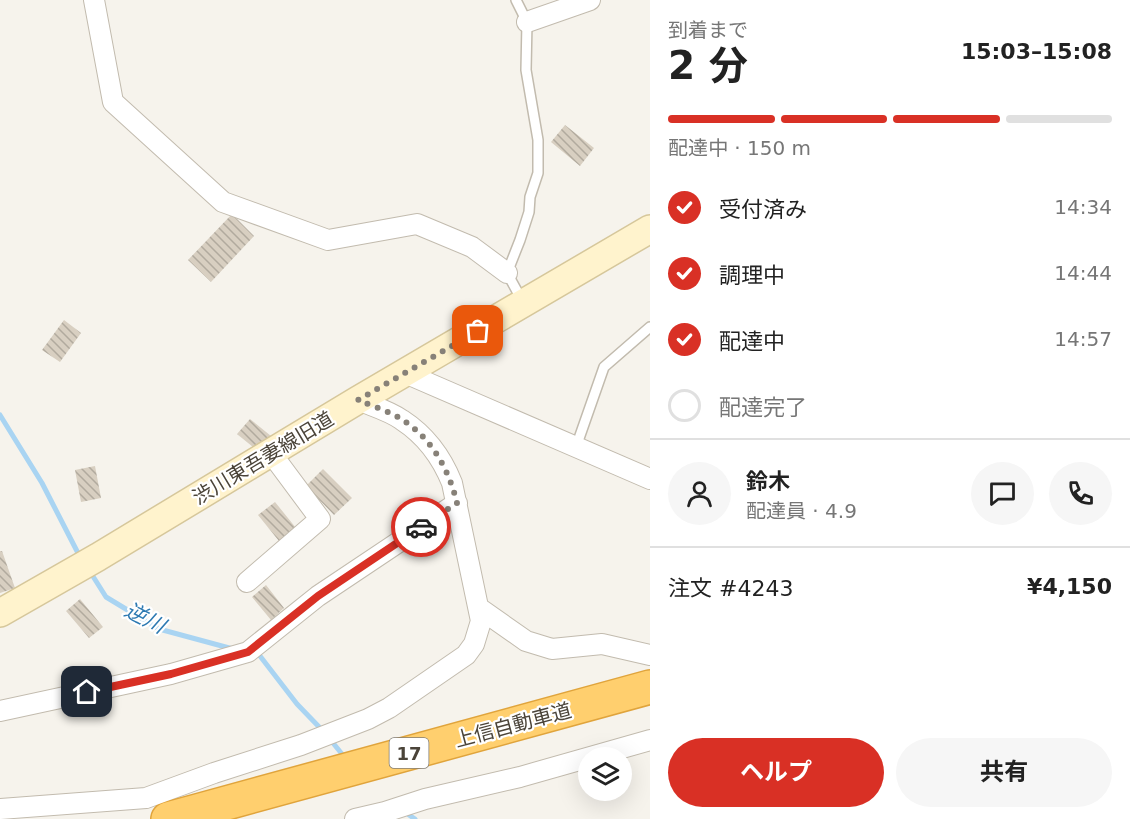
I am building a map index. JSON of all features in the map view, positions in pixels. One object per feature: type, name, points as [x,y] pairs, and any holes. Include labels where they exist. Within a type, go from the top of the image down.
[{"type":"highway","name":"上信自動車道","points":[[168,819],[650,687]]},
{"type":"highway","name":"上信自動車道","points":[[242,819],[650,710]]},
{"type":"street","points":[[94,0],[113,102],[223,202],[328,240],[417,224],[472,247],[507,273]]},
{"type":"street","points":[[526,22],[590,0]]},
{"type":"street","name":"渋川東吾妻線旧道","points":[[0,613],[90,562],[358,400],[650,229]]},
{"type":"street","points":[[405,373],[650,479]]},
{"type":"street","points":[[0,809],[146,798],[338,732],[389,708],[466,655],[474,644],[481,621],[457,503],[445,465],[424,439],[401,419],[358,400]]},
{"type":"street","points":[[247,582],[320,519],[271,453]]},
{"type":"street","points":[[0,711],[171,674],[239,655],[318,596],[457,503]]},
{"type":"street","points":[[479,608],[526,641],[552,649],[602,644],[650,656]]},
{"type":"street","points":[[355,819],[425,799],[520,777],[650,740]]},
{"type":"street","points":[[214,773],[219,796]]},
{"type":"lane","points":[[516,0],[526,22],[526,70],[538,140],[538,173],[530,197],[530,212],[507,273],[524,304]]},
{"type":"lane","points":[[576,447],[604,367],[650,327]]},
{"type":"building","points":[[565,125],[594,148],[580,166],[551,142]]},
{"type":"building","points":[[232,214],[254,236],[211,282],[188,260]]},
{"type":"building","points":[[64,320],[81,333],[60,362],[42,350]]},
{"type":"building","points":[[250,419],[271,436],[258,451],[237,434]]},
{"type":"building","points":[[95,466],[101,498],[81,502],[75,470]]},
{"type":"building","points":[[323,469],[352,498],[334,515],[306,486]]},
{"type":"building","points":[[275,502],[296,528],[279,541],[258,515]]},
{"type":"building","points":[[0,551],[2,551],[15,588],[0,593]]},
{"type":"building","points":[[266,585],[284,608],[271,620],[252,597]]},
{"type":"building","points":[[80,599],[103,627],[89,638],[66,611]]},
{"type":"waterway","name":"逆川","points":[[0,415],[42,483],[80,557]]},
{"type":"waterway","name":"逆川","points":[[89,570],[106,597],[159,629],[233,649]]},
{"type":"waterway","name":"逆川","points":[[254,654],[260,656],[297,704],[323,731]]},
{"type":"waterway","name":"逆川","points":[[329,738],[346,759]]},
{"type":"waterway","name":"逆川","points":[[409,815],[415,819]]},
{"type":"way so far","points":[[421,527],[457,503],[445,465],[424,439],[401,419],[358,400],[478,331]]},
{"type":"route","points":[[87,692],[171,674],[248,652],[318,596],[421,527]]}]
